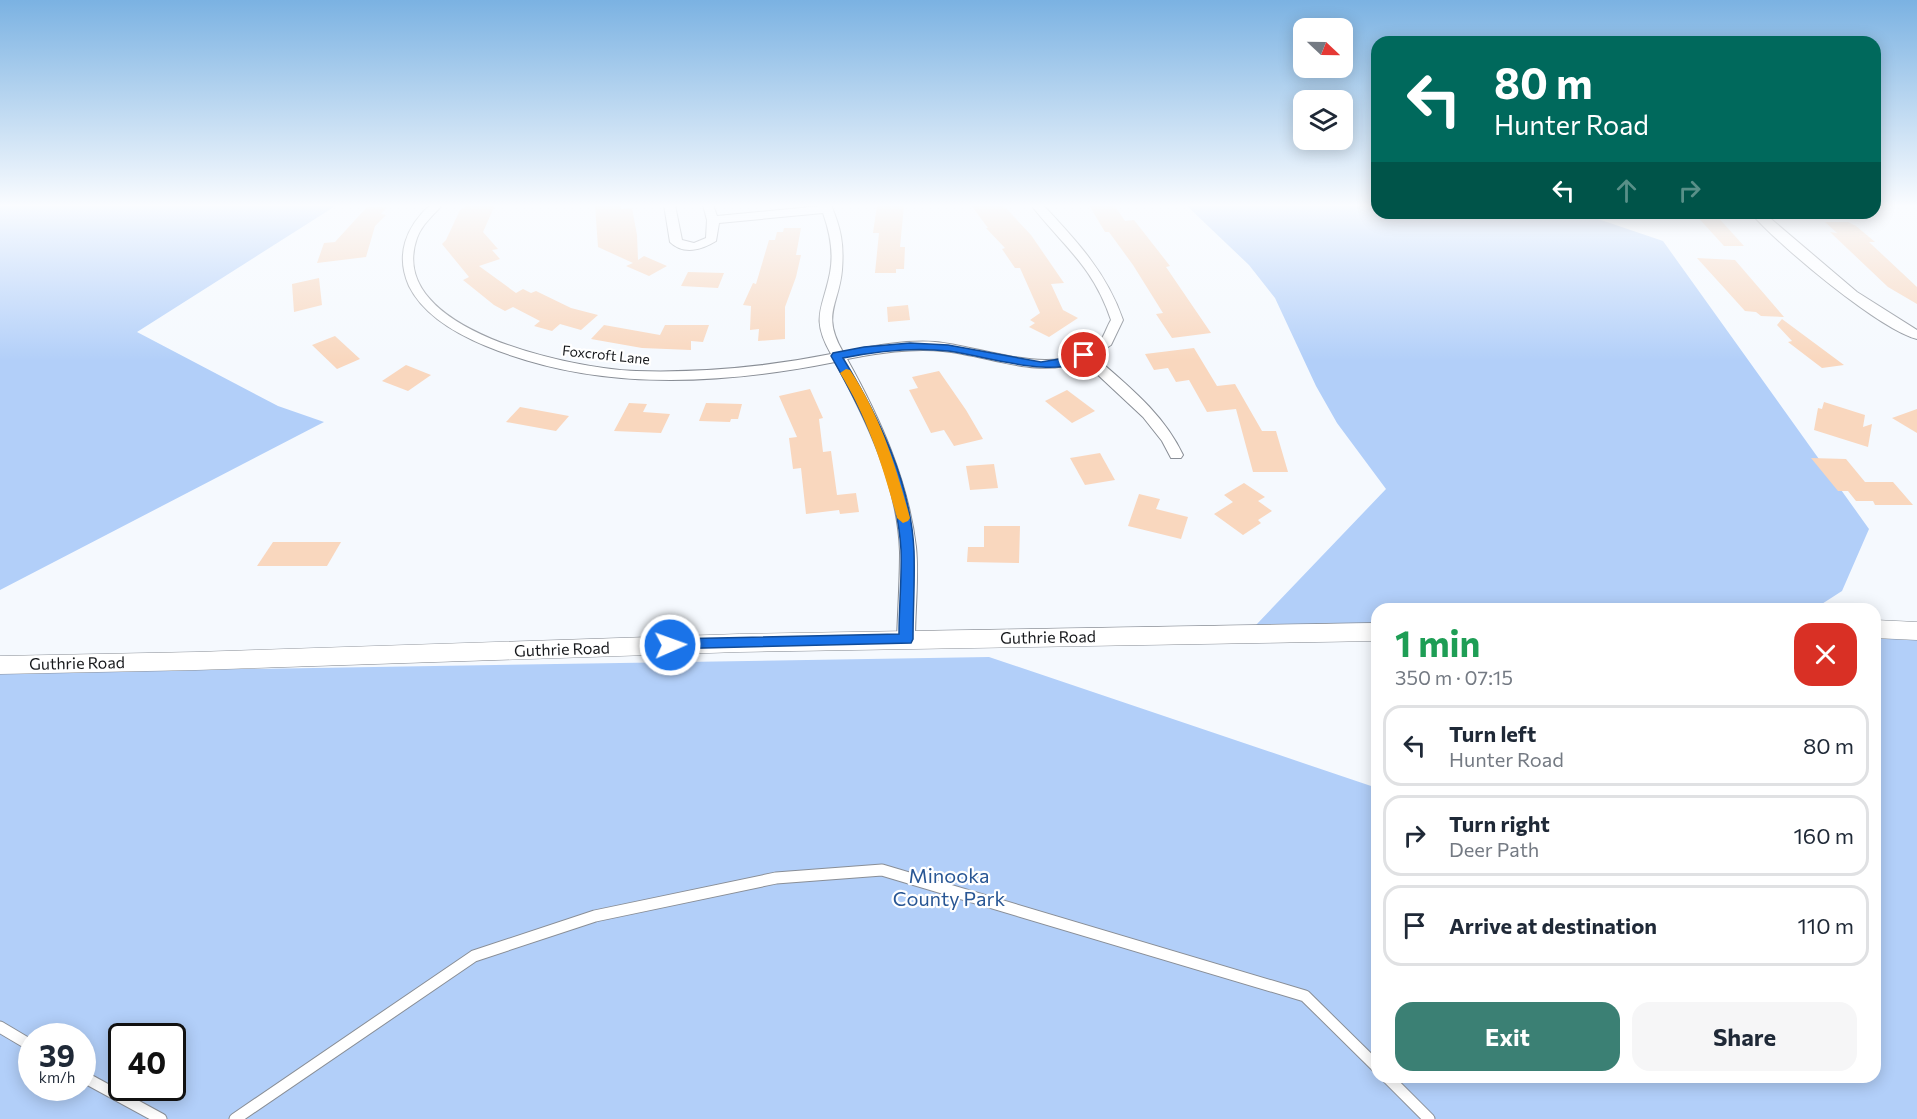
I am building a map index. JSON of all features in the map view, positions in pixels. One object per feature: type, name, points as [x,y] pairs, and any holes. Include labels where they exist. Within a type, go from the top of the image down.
[{"type":"street","name":"Foxcroft Lane","points":[[409,257],[414,284],[433,308],[464,331],[498,348],[557,366],[588,371],[658,375],[733,374],[797,365],[864,350],[910,346],[948,348],[1041,365],[1075,360],[1106,343],[1117,320],[1110,295],[1084,257]]},
{"type":"street","points":[[836,257],[836,272],[825,310],[829,339],[856,388],[886,455],[902,507],[908,550],[906,639]]},
{"type":"street","points":[[1805,257],[1857,300],[1917,335]]},
{"type":"street","points":[[1084,355],[1155,421],[1171,443],[1176,455]]},
{"type":"street","points":[[1881,629],[1917,631]]},
{"type":"street","name":"Guthrie Road","points":[[0,665],[906,639],[1371,632]]},
{"type":"lane","points":[[236,1119],[474,956],[595,916],[776,878],[822,873],[882,870],[1305,996],[1371,1061]]},
{"type":"lane","points":[[0,1028],[18,1038]]},
{"type":"lane","points":[[1393,1083],[1429,1119]]},
{"type":"lane","points":[[96,1084],[161,1119]]},
{"type":"green space","points":[[0,257],[255,257],[137,332],[278,406],[324,422],[0,590]]},
{"type":"green space","points":[[1241,257],[1675,257],[1869,529],[1842,591],[1823,603],[1371,603],[1371,623],[1256,625],[1386,489],[1337,423],[1316,386],[1275,298]]},
{"type":"green space","name":"Minooka County Park","points":[[1881,638],[1917,639],[1917,1119],[0,1119],[0,673],[989,657],[1371,786],[1371,1083],[1881,1083]]},
{"type":"building","points":[[319,257],[364,257],[317,263]]},
{"type":"building","points":[[453,257],[498,257],[500,259],[479,266],[516,293],[523,289],[531,293],[536,291],[571,308],[598,315],[581,330],[560,324],[552,331],[534,326],[540,321],[513,307],[505,311],[494,305],[463,280],[469,277]]},
{"type":"building","points":[[620,257],[638,257],[638,260],[647,257],[667,266],[649,276],[626,266],[633,263]]},
{"type":"building","points":[[764,257],[800,257],[785,307],[785,339],[758,341],[759,329],[750,330],[751,306],[743,305],[753,283],[756,284]]},
{"type":"building","points":[[877,257],[905,257],[904,269],[896,269],[896,273],[875,273]]},
{"type":"building","points":[[1008,257],[1046,257],[1064,283],[1051,284],[1063,310],[1078,318],[1049,337],[1029,327],[1035,323],[1030,320],[1040,313],[1020,268],[1015,268]]},
{"type":"building","points":[[1127,257],[1163,257],[1170,266],[1166,267],[1211,333],[1172,338],[1156,314],[1163,313]]},
{"type":"building","points":[[1857,257],[1885,257],[1917,287],[1917,304],[1888,287]]},
{"type":"building","points":[[1697,258],[1735,260],[1784,317],[1761,316],[1756,312],[1745,311]]},
{"type":"building","points":[[688,272],[724,273],[718,288],[681,286]]},
{"type":"building","points":[[319,278],[322,305],[294,312],[292,284]]},
{"type":"building","points":[[908,305],[910,320],[888,322],[887,307]]},
{"type":"building","points":[[1782,319],[1844,365],[1822,368],[1788,342],[1792,341],[1777,325]]},
{"type":"building","points":[[604,325],[660,335],[665,325],[709,325],[703,342],[691,341],[691,350],[642,348],[591,339]]},
{"type":"building","points":[[335,336],[360,359],[337,369],[312,345]]},
{"type":"building","points":[[1194,348],[1217,386],[1235,384],[1262,431],[1276,431],[1288,472],[1253,472],[1236,409],[1207,412],[1189,380],[1176,382],[1168,368],[1154,370],[1145,354]]},
{"type":"building","points":[[406,365],[431,375],[408,391],[382,381]]},
{"type":"building","points":[[939,371],[983,439],[954,446],[944,430],[931,433],[909,390],[918,388],[912,377]]},
{"type":"building","points":[[810,389],[823,418],[819,419],[823,452],[831,451],[837,495],[856,493],[859,512],[840,514],[839,510],[806,514],[801,468],[793,469],[789,438],[797,437],[779,396]]},
{"type":"building","points":[[1067,390],[1095,411],[1072,423],[1045,401]]},
{"type":"building","points":[[1824,402],[1865,415],[1863,427],[1872,424],[1868,447],[1814,430],[1818,408],[1822,409]]},
{"type":"building","points":[[629,403],[647,404],[643,412],[670,414],[661,433],[614,431]]},
{"type":"building","points":[[706,403],[742,404],[738,419],[731,419],[730,422],[699,421]]},
{"type":"building","points":[[520,407],[569,416],[556,431],[506,422]]},
{"type":"building","points":[[1917,409],[1917,433],[1892,418]]},
{"type":"building","points":[[1100,453],[1115,480],[1085,485],[1070,458]]},
{"type":"building","points":[[1811,458],[1846,459],[1865,482],[1893,482],[1913,505],[1875,505],[1873,501],[1856,501],[1848,491],[1838,491]]},
{"type":"building","points":[[994,464],[998,488],[970,490],[966,466]]},
{"type":"building","points":[[1244,483],[1265,497],[1258,501],[1272,511],[1258,520],[1261,523],[1243,535],[1214,514],[1233,502],[1224,495]]},
{"type":"building","points":[[1139,494],[1160,499],[1156,509],[1188,517],[1181,539],[1128,526]]},
{"type":"building","points":[[984,526],[1020,526],[1019,563],[967,562],[968,547],[984,547]]},
{"type":"building","points":[[273,542],[341,542],[327,566],[257,566]]},
{"type":"slow traffic","points":[[846,373],[856,388],[886,455],[902,507],[903,518]]},
{"type":"route","points":[[670,645],[906,639],[908,550],[902,507],[886,455],[856,388],[837,356],[864,350],[910,346],[948,348],[1041,365],[1075,360],[1084,355]]}]
